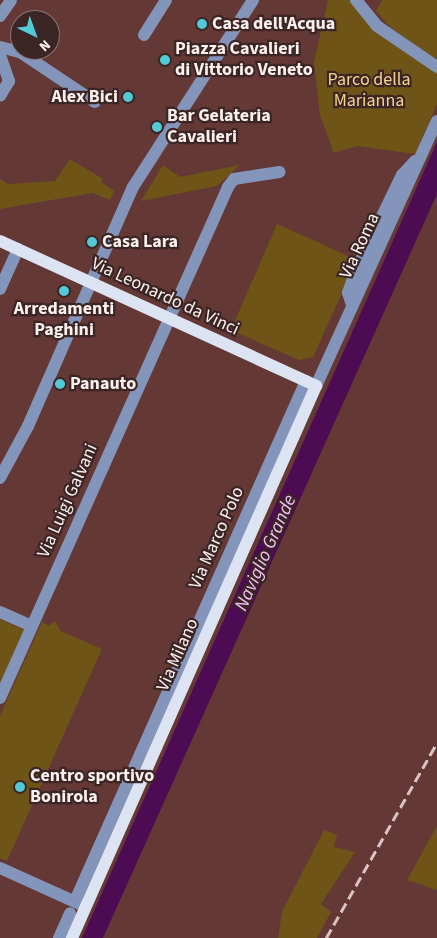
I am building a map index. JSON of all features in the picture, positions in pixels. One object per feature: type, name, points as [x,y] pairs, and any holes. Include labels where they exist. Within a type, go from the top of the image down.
[{"type":"main road","name":"Via Leonardo da Vinci","points":[[0,241],[311,383]]},
{"type":"main road","name":"Via Milano","points":[[72,938],[77,907],[311,383]]},
{"type":"street","points":[[0,16],[11,0]]},
{"type":"street","points":[[144,35],[166,0]]},
{"type":"street","points":[[0,478],[132,187],[253,0]]},
{"type":"street","points":[[356,0],[377,26],[437,67]]},
{"type":"street","points":[[0,46],[20,52],[95,102]]},
{"type":"street","points":[[0,54],[9,81],[0,96]]},
{"type":"street","name":"Via Roma","points":[[311,383],[352,305],[348,292],[356,270],[402,175],[421,156],[437,121]]},
{"type":"street","name":"Via Luigi Galvani","points":[[0,698],[228,187],[234,179],[279,172]]},
{"type":"street","points":[[0,289],[18,249]]},
{"type":"street","points":[[0,612],[31,626]]},
{"type":"street","points":[[0,868],[77,907],[59,938]]},
{"type":"green space","name":"Parco della Marianna","points":[[328,0],[349,0],[379,34],[437,73],[437,104],[415,154],[357,146],[334,153],[320,115],[314,62]]},
{"type":"green space","points":[[382,0],[437,0],[437,62],[390,27],[376,11]]},
{"type":"green space","points":[[70,159],[103,179],[101,182],[114,191],[110,200],[92,193],[0,209],[0,179],[8,184],[55,181]]},
{"type":"green space","points":[[163,165],[180,177],[240,165],[217,186],[141,201]]},
{"type":"green space","points":[[277,224],[357,260],[313,357],[299,360],[231,330]]},
{"type":"green space","points":[[0,619],[24,630],[0,684]]},
{"type":"green space","name":"Centro sportivo Bonirola","points":[[55,621],[61,631],[102,649],[7,861],[0,858],[0,716],[42,622],[49,626]]},
{"type":"green space","points":[[437,826],[437,890],[407,880]]},
{"type":"green space","points":[[324,830],[337,835],[334,847],[355,852],[321,904],[331,912],[317,938],[278,938],[282,912]]},
{"type":"water","name":"Naviglio Grande","points":[[437,142],[437,194],[103,938],[82,938]]},
{"type":"railway","points":[[326,938],[437,743]]},
{"type":"place","name":"Casa dell'Acqua","points":[[202,24]]},
{"type":"place","name":"Piazza Cavalieri di Vittorio Veneto","points":[[165,60]]},
{"type":"place","name":"Alex Bici","points":[[128,97]]},
{"type":"place","name":"Bar Gelateria Cavalieri","points":[[157,127]]},
{"type":"place","name":"Casa Lara","points":[[92,242]]},
{"type":"place","name":"Arredamenti Paghini","points":[[64,291]]},
{"type":"place","name":"Panauto","points":[[60,384]]},
{"type":"place","name":"Centro sportivo Bonirola","points":[[20,787]]}]
